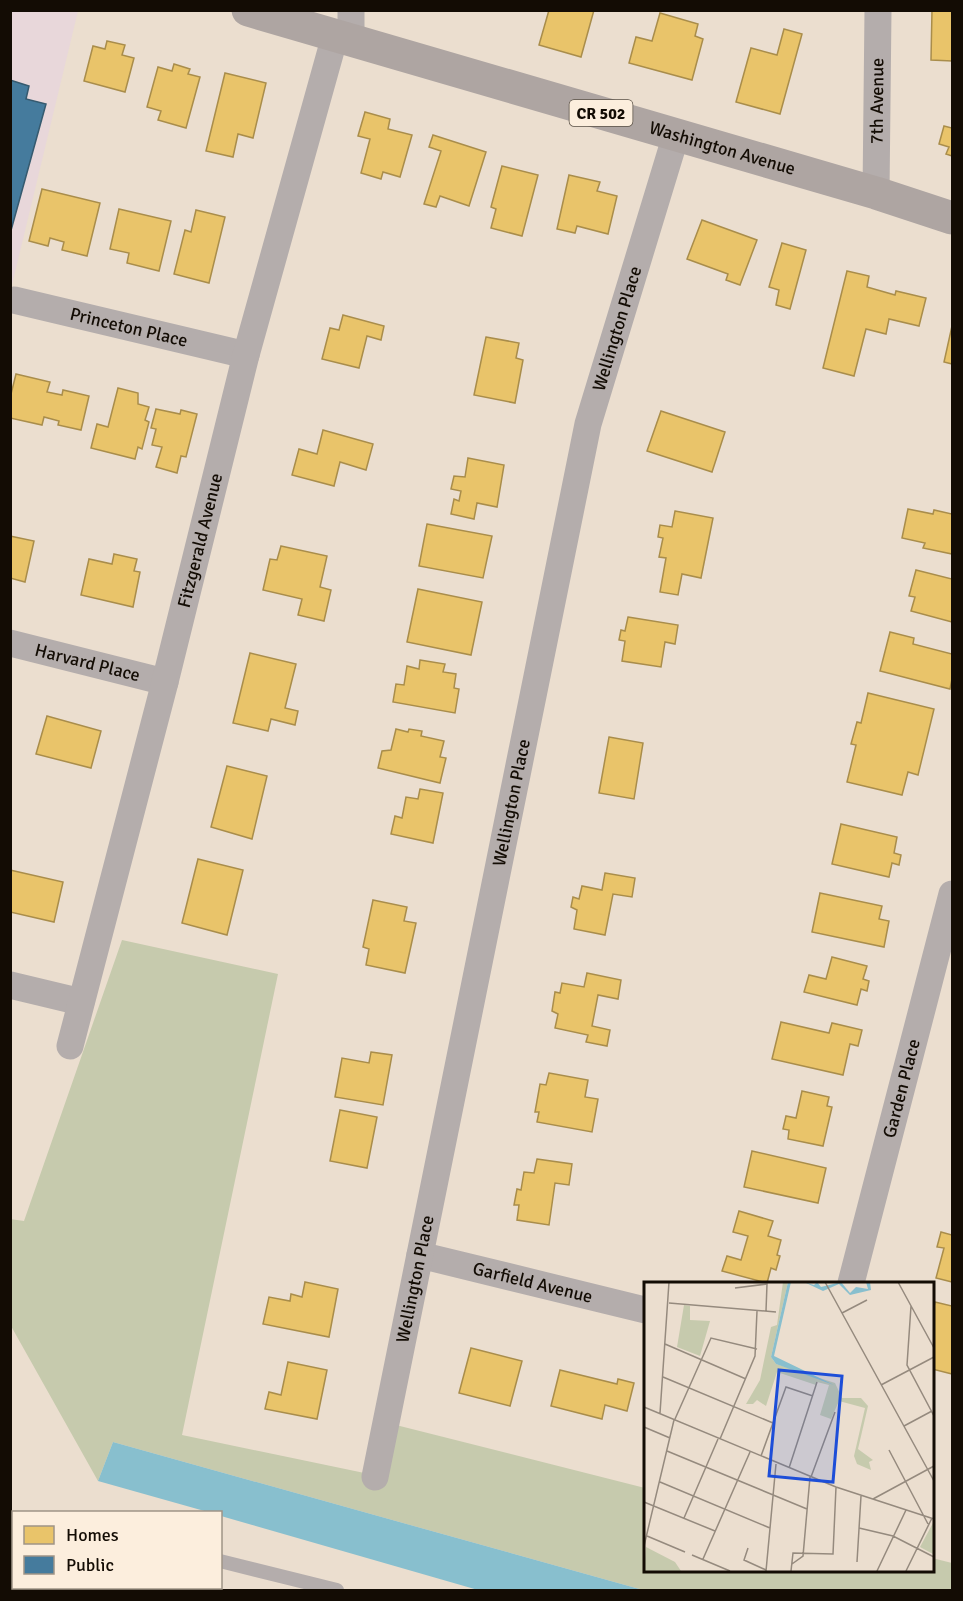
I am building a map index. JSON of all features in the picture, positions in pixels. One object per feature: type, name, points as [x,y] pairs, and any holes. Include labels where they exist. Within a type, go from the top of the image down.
[{"type":"main road","name":"Washington Avenue","points":[[248,10],[345,29],[676,135],[876,193],[952,218]]},
{"type":"street","name":"7th Avenue","points":[[876,193],[878,10]]},
{"type":"street","name":"Fitzgerald Avenue","points":[[70,1046],[165,681],[246,355],[345,29]]},
{"type":"street","name":"Wellington Place","points":[[375,1477],[588,424],[676,135]]},
{"type":"street","name":"Princeton Place","points":[[12,301],[246,355]]},
{"type":"street","name":"Harvard Place","points":[[10,643],[165,681]]},
{"type":"street","name":"Garden Place","points":[[851,1282],[952,894]]},
{"type":"street","points":[[10,985],[81,1002]]},
{"type":"street","name":"Garfield Avenue","points":[[420,1255],[644,1310]]},
{"type":"lane","points":[[222,1561],[337,1590]]},
{"type":"shaded area","points":[[11,11],[78,11],[11,289]]},
{"type":"green space","points":[[122,940],[278,974],[182,1435],[374,1475],[388,1423],[644,1488],[644,1571],[933,1571],[933,1558],[952,1563],[952,1590],[643,1590],[113,1442],[98,1481],[11,1326],[10,1219],[24,1221]]},
{"type":"water","points":[[113,1442],[643,1590],[478,1590],[222,1516],[222,1511],[204,1511],[98,1481]]},
{"type":"building: Homes","points":[[549,10],[594,10],[581,57],[539,45]]},
{"type":"building: Homes","points":[[932,10],[952,10],[952,61],[931,60]]},
{"type":"building: Homes","points":[[660,13],[698,24],[695,36],[703,39],[692,80],[629,63],[636,37],[652,41]]},
{"type":"building: Homes","points":[[784,29],[802,34],[780,114],[736,102],[751,48],[777,55]]},
{"type":"building: Homes","points":[[107,41],[125,45],[122,55],[134,58],[125,92],[84,81],[93,46],[105,49]]},
{"type":"building: Homes","points":[[174,64],[190,69],[188,74],[200,77],[186,128],[158,120],[161,111],[147,107],[158,67],[172,71]]},
{"type":"building: Homes","points":[[225,73],[266,83],[253,138],[238,134],[233,157],[206,151]]},
{"type":"building: Homes","points":[[365,112],[390,119],[388,129],[412,135],[400,177],[383,172],[381,179],[361,173],[370,139],[358,136]]},
{"type":"building: Homes","points":[[944,126],[952,128],[952,156],[946,154],[949,147],[939,144]]},
{"type":"building: Homes","points":[[433,135],[486,152],[469,206],[440,196],[436,207],[424,204],[441,151],[429,147]]},
{"type":"building: Homes","points":[[502,166],[538,175],[522,236],[491,228],[496,209],[491,207]]},
{"type":"building: Homes","points":[[569,175],[600,182],[597,191],[617,196],[608,234],[577,226],[575,233],[557,229]]},
{"type":"building: Homes","points":[[42,189],[100,203],[87,256],[62,250],[64,242],[50,238],[48,246],[29,241]]},
{"type":"building: Homes","points":[[119,209],[171,221],[159,271],[127,263],[129,253],[110,249]]},
{"type":"building: Homes","points":[[196,210],[225,217],[209,283],[174,274],[185,230],[191,232]]},
{"type":"building: Homes","points":[[702,220],[757,240],[740,285],[726,280],[728,274],[687,259]]},
{"type":"building: Homes","points":[[782,243],[806,250],[790,309],[776,305],[779,290],[769,287]]},
{"type":"building: Homes","points":[[847,271],[869,276],[867,287],[895,295],[896,291],[926,298],[919,326],[889,319],[886,334],[866,329],[854,376],[823,368]]},
{"type":"building: Homes","points":[[343,315],[384,326],[381,340],[367,336],[359,368],[322,359],[330,328],[339,330]]},
{"type":"building: Homes","points":[[952,326],[952,364],[944,362]]},
{"type":"building: Homes","points":[[486,337],[519,343],[516,358],[523,360],[515,403],[474,395]]},
{"type":"building: Homes","points":[[16,374],[50,382],[47,392],[62,395],[63,390],[89,396],[81,430],[58,425],[59,421],[44,417],[42,425],[10,418],[10,398]]},
{"type":"building: Homes","points":[[118,388],[138,393],[138,404],[149,407],[145,420],[149,422],[142,449],[138,447],[135,459],[91,448],[97,424],[108,427]]},
{"type":"building: Homes","points":[[156,409],[180,414],[181,410],[197,414],[186,457],[181,456],[177,473],[156,467],[162,447],[152,445],[156,429],[151,428]]},
{"type":"building: Homes","points":[[661,411],[725,432],[712,472],[647,451]]},
{"type":"building: Homes","points":[[323,430],[373,444],[366,470],[340,462],[334,486],[292,475],[299,449],[317,454]]},
{"type":"building: Homes","points":[[468,458],[504,465],[497,507],[477,503],[474,519],[451,514],[454,499],[459,501],[461,491],[451,489],[454,476],[465,477]]},
{"type":"building: Homes","points":[[908,509],[933,514],[934,510],[952,514],[952,554],[923,548],[925,543],[902,538]]},
{"type":"building: Homes","points":[[675,511],[713,518],[701,578],[682,574],[678,595],[660,592],[666,558],[659,557],[663,538],[658,537],[660,525],[672,527]]},
{"type":"building: Homes","points":[[427,524],[492,536],[483,578],[419,566]]},
{"type":"building: Homes","points":[[10,536],[34,541],[25,582],[10,578]]},
{"type":"building: Homes","points":[[281,546],[327,556],[320,587],[331,590],[324,621],[298,615],[302,599],[263,590],[270,559],[277,560]]},
{"type":"building: Homes","points":[[114,554],[137,559],[134,571],[140,572],[133,607],[81,595],[89,559],[112,564]]},
{"type":"building: Homes","points":[[916,570],[952,579],[952,622],[911,611],[915,597],[909,596]]},
{"type":"building: Homes","points":[[418,589],[482,602],[471,655],[407,642]]},
{"type":"building: Homes","points":[[628,617],[678,625],[675,644],[665,642],[661,667],[622,661],[625,641],[619,640],[621,630],[625,631]]},
{"type":"building: Homes","points":[[890,632],[914,638],[913,644],[952,654],[950,689],[880,671]]},
{"type":"building: Homes","points":[[250,653],[296,664],[285,708],[298,711],[295,725],[271,719],[268,731],[233,723]]},
{"type":"building: Homes","points":[[420,660],[445,664],[443,672],[456,674],[454,688],[459,689],[455,713],[393,702],[396,684],[404,685],[407,666],[419,669]]},
{"type":"building: Homes","points":[[868,693],[934,709],[918,775],[908,772],[902,795],[847,782],[856,745],[851,744],[857,722],[861,723]]},
{"type":"building: Homes","points":[[47,716],[101,731],[91,768],[36,754]]},
{"type":"building: Homes","points":[[396,729],[408,732],[409,729],[422,731],[421,736],[444,741],[440,757],[446,758],[440,783],[378,768],[382,751],[391,750]]},
{"type":"building: Homes","points":[[609,737],[643,743],[634,799],[599,793]]},
{"type":"building: Homes","points":[[227,766],[267,776],[252,839],[211,827]]},
{"type":"building: Homes","points":[[420,789],[443,793],[433,843],[391,834],[395,816],[402,818],[406,797],[418,799]]},
{"type":"building: Homes","points":[[841,824],[897,837],[894,853],[901,855],[899,865],[892,863],[889,877],[832,864]]},
{"type":"building: Homes","points":[[198,859],[243,870],[227,935],[182,923]]},
{"type":"building: Homes","points":[[10,870],[63,882],[54,922],[10,912]]},
{"type":"building: Homes","points":[[605,873],[635,878],[632,897],[613,894],[605,935],[574,929],[577,910],[571,907],[573,897],[579,899],[582,886],[602,890]]},
{"type":"building: Homes","points":[[820,893],[882,906],[879,919],[889,921],[884,947],[812,932]]},
{"type":"building: Homes","points":[[373,900],[407,907],[404,921],[416,923],[405,973],[366,965],[369,949],[363,947]]},
{"type":"building: Homes","points":[[832,957],[867,966],[863,979],[869,981],[867,991],[861,989],[857,1005],[804,992],[809,975],[826,979]]},
{"type":"building: Homes","points":[[587,973],[621,980],[618,999],[598,995],[592,1026],[610,1030],[607,1046],[586,1042],[588,1035],[555,1028],[558,1014],[552,1011],[555,992],[560,993],[562,983],[584,987]]},
{"type":"building: Homes","points":[[781,1022],[829,1033],[832,1023],[862,1030],[858,1046],[850,1044],[843,1075],[772,1059]]},
{"type":"building: Homes","points":[[371,1052],[392,1055],[383,1105],[335,1097],[342,1058],[369,1063]]},
{"type":"building: Homes","points":[[549,1073],[588,1080],[585,1097],[598,1099],[592,1132],[537,1122],[539,1112],[535,1112],[540,1084],[546,1085]]},
{"type":"building: Homes","points":[[802,1091],[829,1097],[827,1106],[832,1107],[823,1146],[788,1139],[789,1130],[783,1129],[786,1116],[796,1118]]},
{"type":"building: Homes","points":[[340,1110],[377,1117],[367,1168],[330,1161]]},
{"type":"building: Homes","points":[[752,1151],[826,1168],[818,1203],[744,1187]]},
{"type":"building: Homes","points":[[537,1159],[572,1164],[569,1185],[555,1183],[549,1225],[517,1220],[519,1205],[514,1205],[517,1189],[521,1190],[524,1172],[534,1173]]},
{"type":"building: Homes","points":[[739,1211],[773,1221],[768,1236],[781,1240],[777,1255],[780,1256],[776,1270],[771,1268],[767,1282],[722,1271],[727,1256],[741,1260],[748,1236],[733,1232]]},
{"type":"building: Homes","points":[[941,1232],[952,1235],[952,1282],[936,1278],[944,1248],[937,1247]]},
{"type":"building: Homes","points":[[305,1282],[338,1289],[329,1337],[263,1324],[269,1297],[290,1301],[291,1294],[302,1297]]},
{"type":"building: Homes","points":[[935,1302],[952,1306],[952,1374],[933,1369]]},
{"type":"building: Homes","points":[[471,1348],[522,1361],[510,1406],[459,1393]]},
{"type":"building: Homes","points":[[288,1362],[327,1370],[317,1419],[265,1409],[269,1392],[281,1395]]},
{"type":"building: Homes","points":[[560,1370],[617,1384],[618,1379],[634,1383],[627,1411],[605,1405],[602,1419],[551,1406]]},
{"type":"building: Public","points":[[10,80],[29,86],[26,99],[46,104],[10,234]]}]
